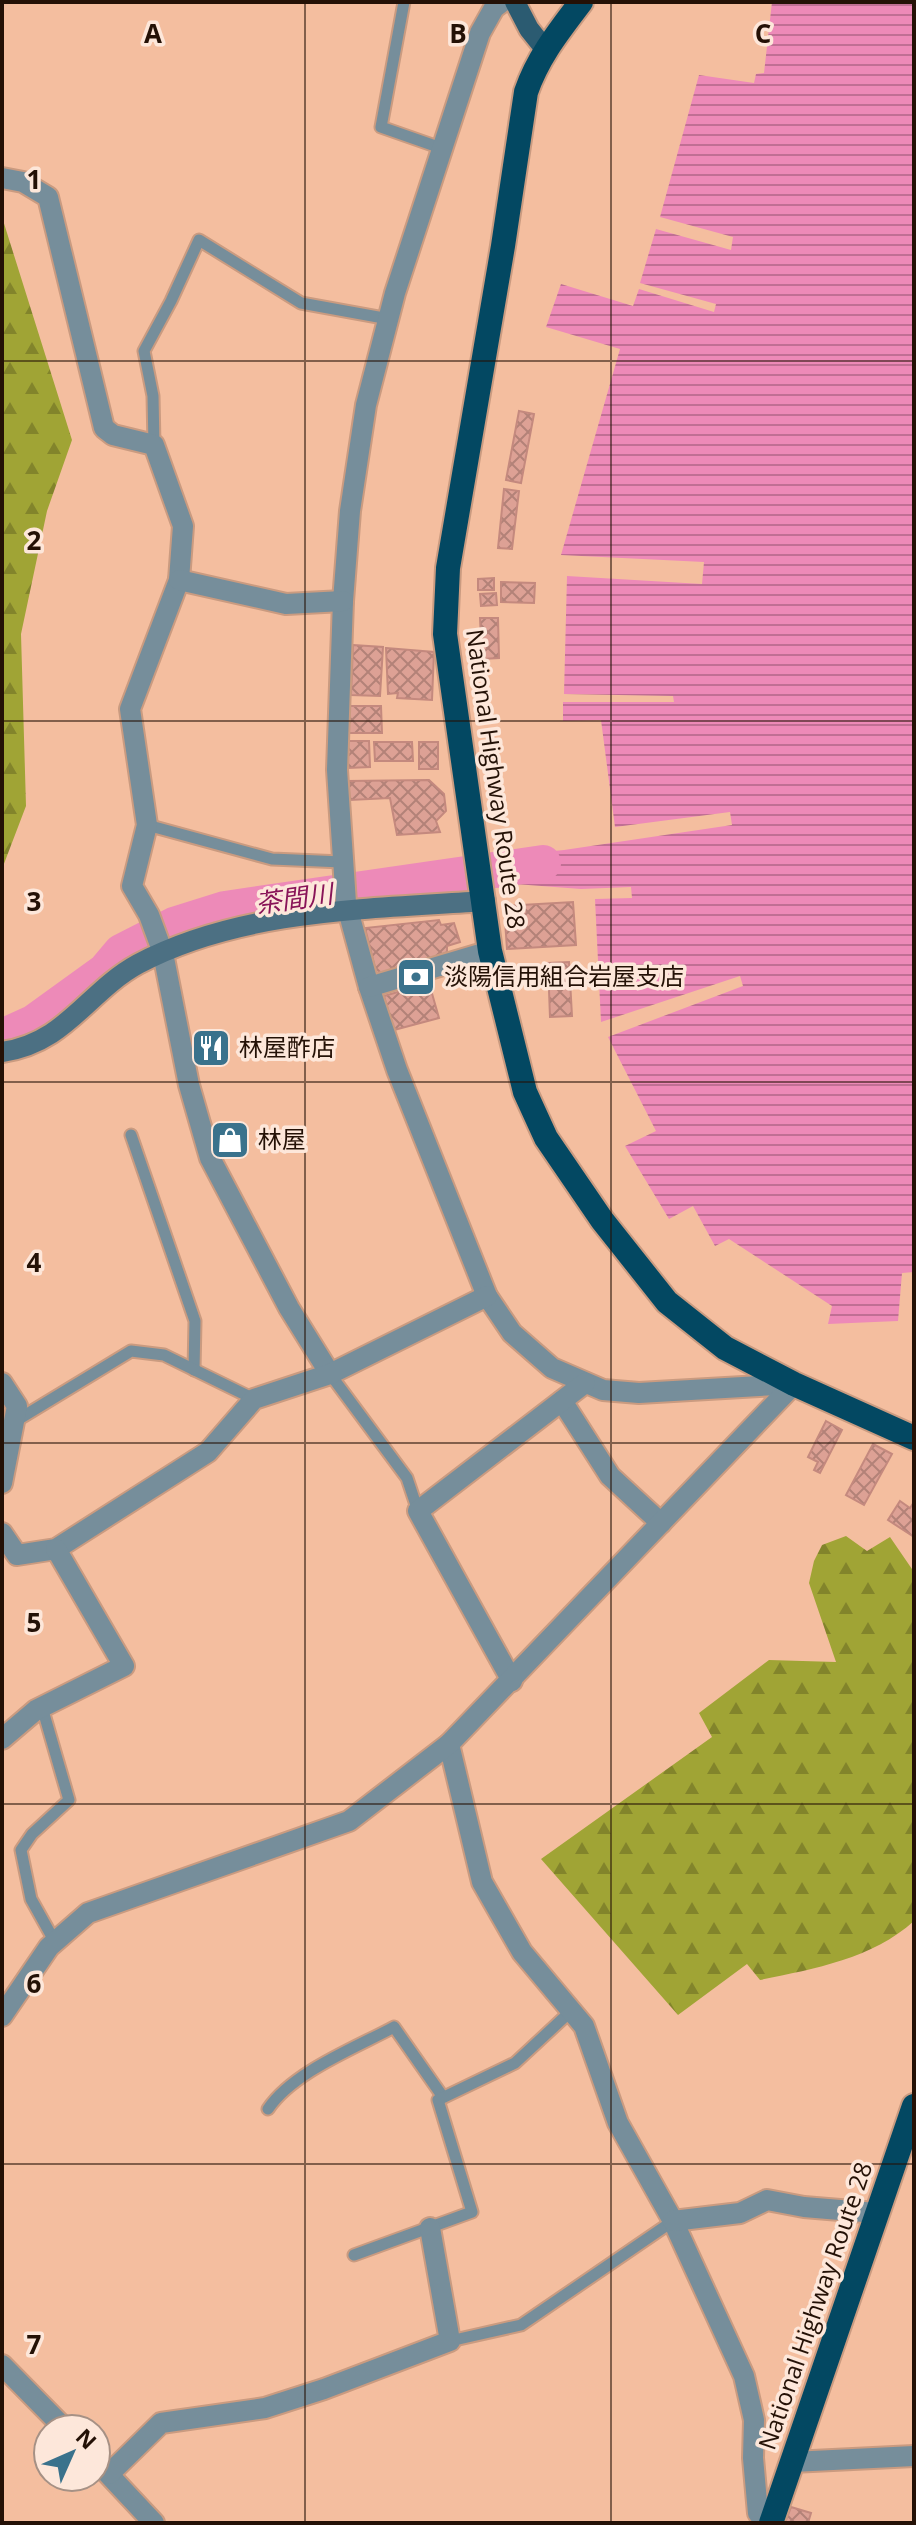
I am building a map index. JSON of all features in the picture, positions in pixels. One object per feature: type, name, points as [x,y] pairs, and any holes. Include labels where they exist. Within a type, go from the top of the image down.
[{"type":"highway","name":"National Highway Route 28","points":[[581,2],[545,49],[526,92],[448,568],[445,634],[490,951],[525,1092],[546,1138],[602,1220],[667,1302],[725,1348],[794,1384],[914,1438]]},
{"type":"highway","name":"National Highway Route 28","points":[[768,2523],[792,2462],[914,2106]]},
{"type":"main road","points":[[515,2],[529,29],[545,49]]},
{"type":"street","points":[[502,2],[494,8],[480,33],[441,148],[366,405],[350,511],[343,601],[337,770],[347,907],[369,987],[397,1070],[487,1296],[512,1333],[552,1368],[603,1390],[639,1393],[794,1384]]},
{"type":"street","points":[[2,178],[23,182],[48,197],[104,428],[113,435],[154,445],[183,526],[179,580],[130,709],[147,825],[132,886],[149,915],[161,948],[189,1085],[210,1158],[289,1308],[330,1374]]},
{"type":"street","points":[[179,580],[286,604],[343,601]]},
{"type":"street","points":[[2,1052],[35,1045],[55,1032],[161,948],[233,927],[347,907],[484,895]]},
{"type":"street","points":[[369,987],[490,951]]},
{"type":"street","points":[[2,1533],[17,1555],[56,1549],[208,1452],[254,1399],[330,1374],[487,1296]]},
{"type":"street","points":[[2,1383],[17,1406],[2,1483]]},
{"type":"street","points":[[512,1681],[418,1511],[585,1383]]},
{"type":"street","points":[[2,2016],[28,1975],[55,1942],[88,1913],[349,1821],[449,1744],[794,1384]]},
{"type":"street","points":[[562,1401],[610,1476],[661,1523]]},
{"type":"street","points":[[2,1739],[42,1707],[124,1666],[56,1549]]},
{"type":"street","points":[[449,1744],[482,1882],[522,1952],[584,2026],[618,2123],[673,2221],[744,2376],[754,2420],[753,2458],[758,2513],[768,2523]]},
{"type":"street","points":[[673,2221],[740,2213],[767,2200],[804,2207],[876,2213]]},
{"type":"street","points":[[112,2460],[161,2423],[265,2408],[450,2341],[430,2228]]},
{"type":"street","points":[[2,2365],[49,2413]]},
{"type":"street","points":[[792,2462],[914,2456]]},
{"type":"street","points":[[112,2479],[154,2523]]},
{"type":"lane","points":[[404,2],[381,127],[441,148]]},
{"type":"lane","points":[[154,445],[153,396],[144,351],[199,240],[301,303],[389,319]]},
{"type":"lane","points":[[147,825],[272,859],[342,869]]},
{"type":"lane","points":[[131,1135],[195,1321],[194,1370]]},
{"type":"lane","points":[[14,1422],[131,1351],[164,1355],[254,1399]]},
{"type":"lane","points":[[330,1374],[407,1478],[418,1511]]},
{"type":"lane","points":[[42,1707],[69,1800],[32,1834],[21,1850],[31,1899],[55,1942]]},
{"type":"lane","points":[[354,2255],[472,2212],[438,2100],[515,2063],[571,2011]]},
{"type":"lane","points":[[268,2109],[275,2099],[300,2079],[394,2027],[443,2097]]},
{"type":"lane","points":[[450,2341],[521,2325],[673,2221]]},
{"type":"green space","points":[[2,217],[72,440],[47,511],[21,634],[26,806],[2,869]]},
{"type":"green space","points":[[846,1536],[867,1551],[890,1537],[914,1572],[914,1921],[880,1945],[821,1967],[760,1980],[747,1964],[678,2015],[541,1859],[712,1737],[699,1713],[769,1660],[836,1662],[809,1583],[822,1545]]},
{"type":"shaded area","points":[[772,2],[914,2],[914,1272],[902,1273],[898,1321],[828,1324],[832,1306],[729,1239],[715,1246],[693,1206],[669,1219],[625,1146],[656,1131],[608,1037],[743,986],[740,976],[601,1022],[595,899],[632,898],[631,887],[581,889],[515,884],[514,887],[498,888],[494,857],[732,825],[730,812],[615,827],[601,720],[563,721],[563,702],[674,702],[673,696],[564,694],[567,576],[702,584],[704,562],[561,555],[620,349],[546,327],[561,284],[633,306],[639,289],[714,312],[716,304],[640,283],[656,229],[731,250],[733,237],[660,217],[699,75],[754,83],[756,74],[764,73]]},
{"type":"building","points":[[519,411],[534,414],[521,483],[506,480]]},
{"type":"building","points":[[504,489],[519,491],[512,549],[498,548]]},
{"type":"building","points":[[494,578],[494,590],[478,590],[478,579]]},
{"type":"building","points":[[501,582],[535,583],[534,603],[501,602]]},
{"type":"building","points":[[496,593],[497,605],[481,606],[480,594]]},
{"type":"building","points":[[480,618],[498,618],[499,658],[482,659]]},
{"type":"building","points":[[353,645],[383,647],[380,696],[351,695]]},
{"type":"building","points":[[386,648],[434,652],[432,700],[397,698],[398,693],[388,694]]},
{"type":"building","points":[[349,706],[381,706],[382,733],[349,733]]},
{"type":"building","points":[[347,741],[369,741],[370,767],[348,768]]},
{"type":"building","points":[[374,742],[412,742],[413,761],[375,761]]},
{"type":"building","points":[[419,742],[438,742],[438,769],[419,769]]},
{"type":"building","points":[[429,780],[444,794],[446,811],[436,821],[440,832],[397,835],[390,798],[350,800],[348,781]]},
{"type":"building","points":[[573,902],[576,945],[507,949],[504,906]]},
{"type":"building","points":[[439,920],[441,925],[454,923],[460,942],[447,946],[447,952],[423,963],[377,975],[365,928]]},
{"type":"building","points":[[569,962],[572,1016],[550,1017],[548,963]]},
{"type":"building","points":[[429,983],[439,1018],[394,1030],[384,996]]},
{"type":"building","points":[[826,1421],[842,1430],[820,1473],[814,1470],[818,1462],[808,1457]]},
{"type":"building","points":[[873,1444],[892,1454],[864,1505],[846,1495]]},
{"type":"building","points":[[900,1501],[910,1508],[914,1502],[914,1537],[888,1520]]},
{"type":"building","points":[[791,2507],[811,2513],[808,2523],[785,2523]]},
{"type":"waterway","name":"茶間川","points":[[2,1037],[33,1023],[105,971],[121,952],[174,925],[225,909],[543,863]]},
{"type":"place","name":"淡陽信用組合岩屋支店","points":[[416,977]]},
{"type":"place","name":"林屋酢店","points":[[211,1048]]},
{"type":"place","name":"林屋","points":[[230,1140]]}]
